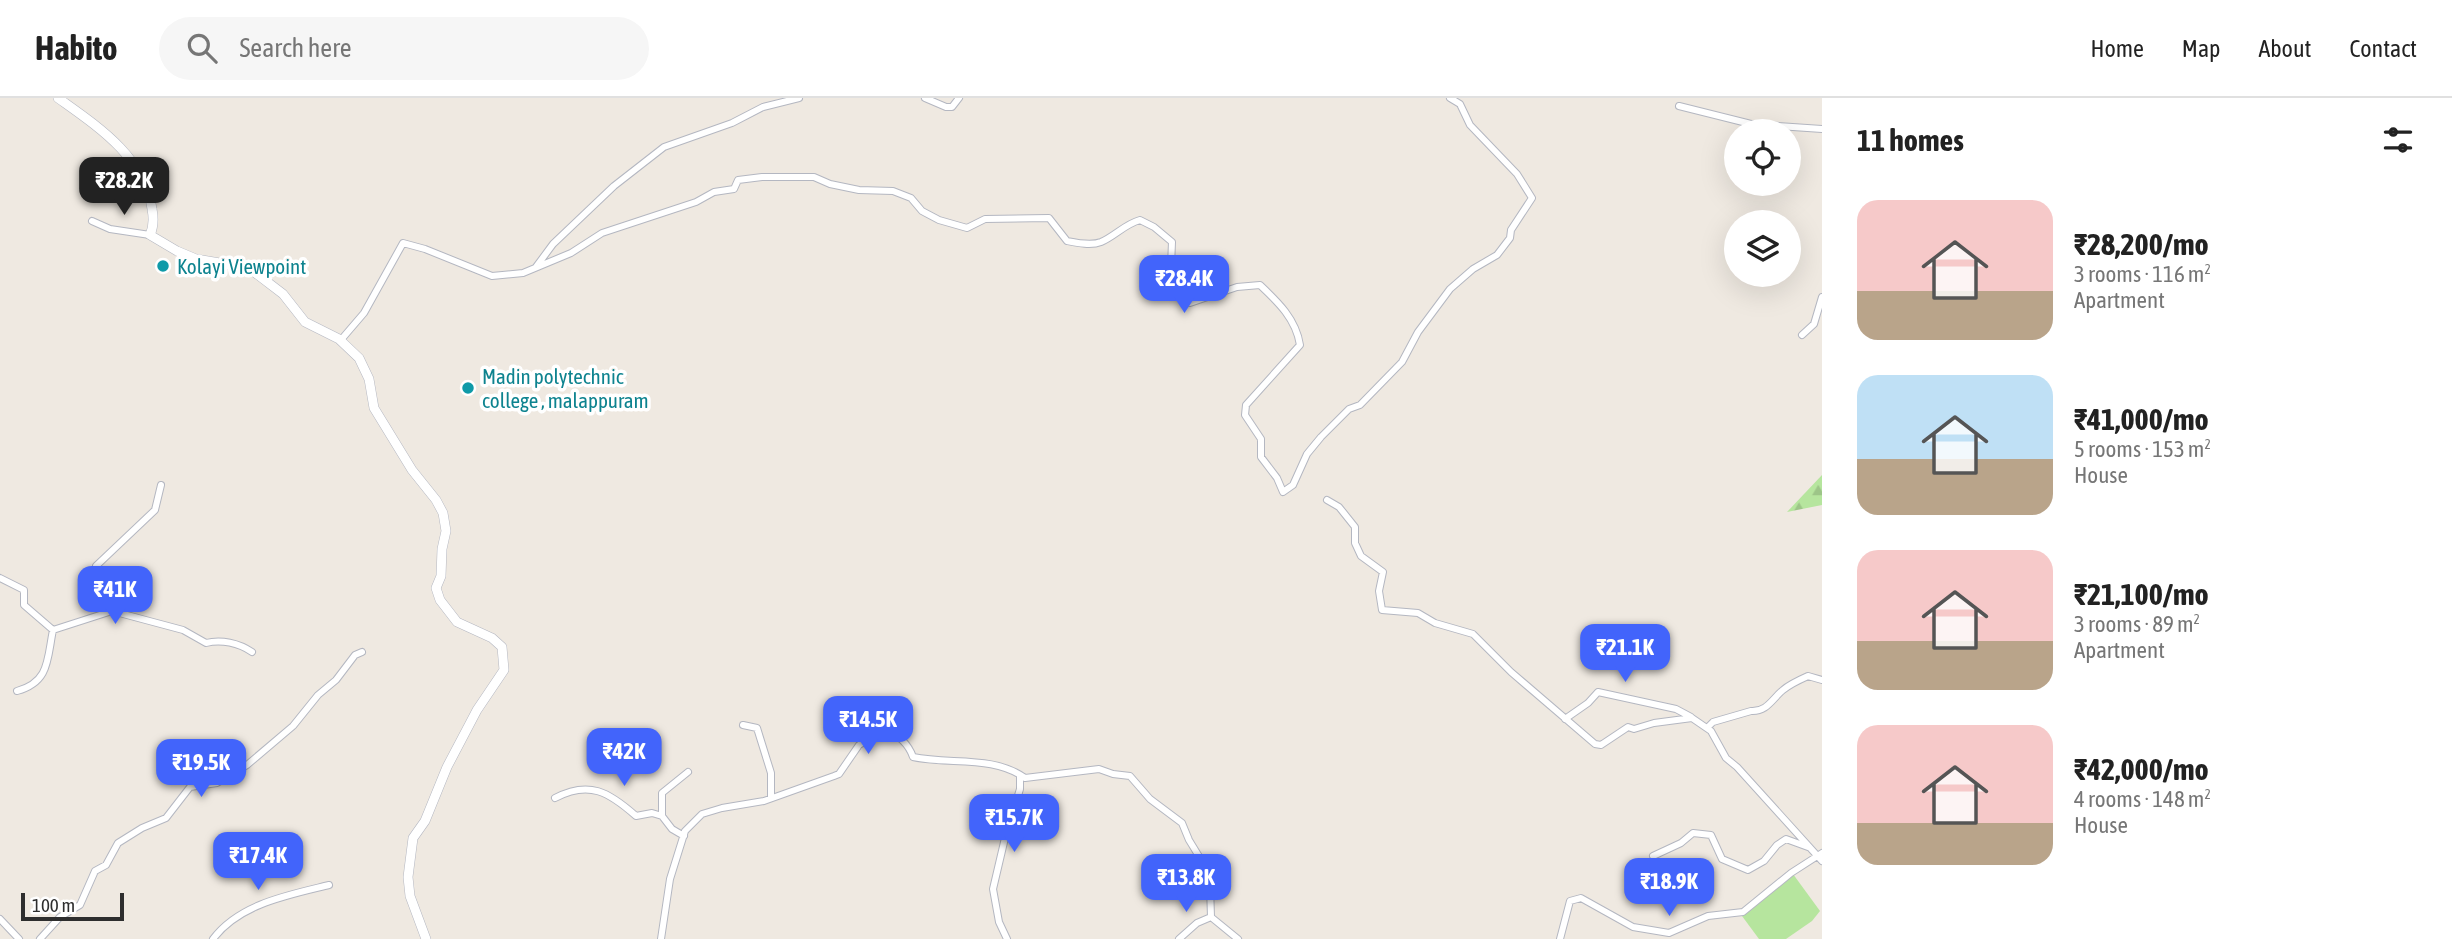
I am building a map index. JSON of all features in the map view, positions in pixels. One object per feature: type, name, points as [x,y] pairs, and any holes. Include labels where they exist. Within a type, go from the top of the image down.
[{"type":"street","points":[[58,98],[96,125],[131,160],[151,199],[154,228],[150,235]]},
{"type":"street","points":[[535,268],[553,244],[614,187],[664,147],[732,123],[763,107],[799,98]]},
{"type":"street","points":[[925,98],[946,107],[952,107],[959,98]]},
{"type":"street","points":[[340,341],[364,313],[402,243],[425,249],[492,276],[523,273],[571,253],[602,233],[696,202],[715,192],[734,189],[738,180],[814,177],[830,184],[859,190],[893,191],[911,198],[922,211],[956,227],[967,228],[985,219],[1049,218],[1067,241],[1081,244],[1098,243],[1130,223],[1140,220],[1154,227],[1171,242],[1171,267],[1191,295],[1190,303],[1237,287],[1260,285],[1281,306],[1298,330],[1300,345],[1246,405],[1245,415],[1261,439],[1261,457],[1277,478],[1283,492],[1293,485],[1307,454],[1321,437],[1349,409],[1360,405],[1402,362],[1418,332],[1450,289],[1473,269],[1497,255],[1510,238],[1511,230],[1532,198],[1517,174],[1470,125],[1460,104],[1450,98]]},
{"type":"street","points":[[1679,106],[1751,124],[1822,128]]},
{"type":"street","points":[[92,221],[110,229],[150,235],[177,251],[196,258],[249,268],[283,294],[305,322],[340,341],[359,359],[369,379],[374,408],[412,470],[436,499],[443,513],[446,531],[442,549],[442,576],[436,588],[440,600],[457,622],[492,638],[502,647],[504,670],[477,710],[447,766],[425,821],[413,838],[408,877],[410,896],[426,939]]},
{"type":"street","points":[[1802,335],[1814,324],[1822,297]]},
{"type":"street","points":[[112,612],[112,604],[96,566],[155,510],[161,485]]},
{"type":"street","points":[[1328,500],[1339,507],[1355,527],[1355,543],[1361,556],[1382,572],[1379,590],[1382,610],[1418,612],[1435,623],[1473,634],[1511,672],[1595,744],[1601,745],[1628,727],[1634,729],[1654,723],[1692,718]]},
{"type":"street","points":[[0,578],[24,590],[24,605],[53,630]]},
{"type":"street","points":[[53,630],[112,612],[183,630],[206,643],[216,640],[242,645],[252,652]]},
{"type":"street","points":[[17,691],[31,687],[46,671],[53,630]]},
{"type":"street","points":[[40,939],[60,918],[80,905],[95,871],[106,865],[118,843],[142,828],[166,818],[190,787],[217,783],[247,765],[293,726],[355,655],[362,652]]},
{"type":"street","points":[[1707,728],[1713,722],[1751,711],[1756,712],[1769,706],[1785,688],[1808,676],[1822,680]]},
{"type":"street","points":[[1560,939],[1570,901],[1581,898],[1633,927],[1669,933],[1708,916],[1743,912],[1791,873],[1821,857],[1726,758],[1711,731],[1676,709],[1598,692],[1588,703],[1565,719]]},
{"type":"street","points":[[743,724],[757,728],[771,773],[771,798]]},
{"type":"street","points":[[661,939],[670,878],[685,831],[702,814],[771,798],[839,774],[859,745],[885,730],[901,738],[913,757],[1000,765],[1025,778],[1099,769],[1130,776],[1150,799],[1182,823],[1200,858],[1210,886],[1211,917],[1238,939]]},
{"type":"street","points":[[662,816],[662,793],[688,772]]},
{"type":"street","points":[[1007,939],[997,912],[993,889],[1020,789],[1020,775]]},
{"type":"street","points":[[555,798],[571,790],[586,788],[615,798],[636,816],[652,813],[662,816],[672,829],[684,835]]},
{"type":"street","points":[[1653,856],[1681,843],[1693,833],[1711,835],[1722,859],[1748,870],[1764,861],[1777,845],[1786,839],[1810,848]]},
{"type":"street","points":[[213,939],[230,920],[259,906],[328,885]]},
{"type":"street","points":[[1179,939],[1197,923],[1211,917]]},
{"type":"street","points":[[0,919],[19,939]]},
{"type":"green space","points":[[1822,475],[1822,505],[1787,512]]},
{"type":"green space","points":[[1793,874],[1820,911],[1812,921],[1786,939],[1759,939],[1742,916]]},
{"type":"place","name":"Kolayi Viewpoint","points":[[163,266]]},
{"type":"place","name":"Madin polytechnic college , malappuram","points":[[468,388]]}]
